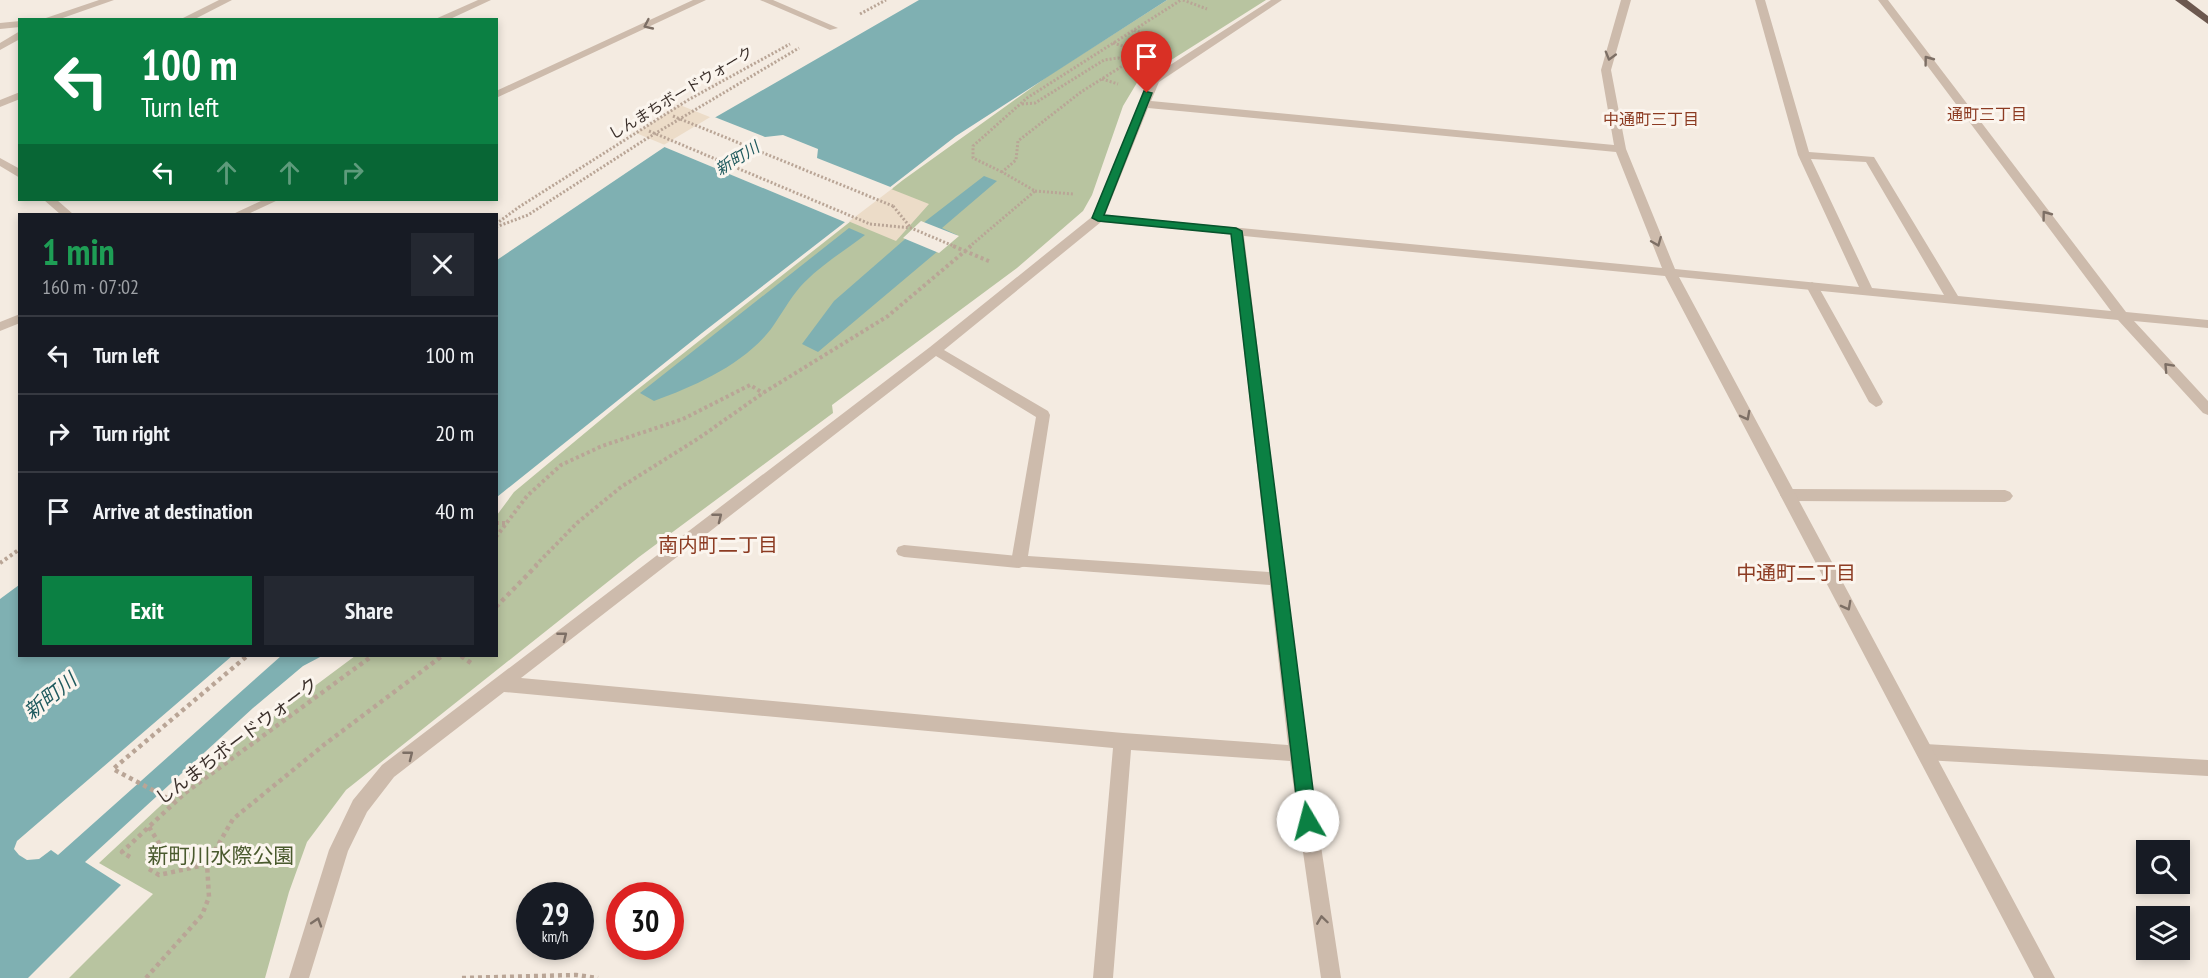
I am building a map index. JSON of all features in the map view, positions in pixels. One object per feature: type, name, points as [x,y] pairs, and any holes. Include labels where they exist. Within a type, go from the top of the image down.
[{"type":"highway","points":[[2180,0],[2208,21]]},
{"type":"street","points":[[52,18],[110,0]]},
{"type":"street","points":[[188,18],[228,0]]},
{"type":"street","points":[[443,18],[486,0]]},
{"type":"street","points":[[498,94],[701,0]]},
{"type":"street","points":[[765,0],[833,28]]},
{"type":"street","points":[[299,978],[339,850],[360,806],[388,771],[935,350],[1098,218],[1154,80],[1277,0]]},
{"type":"street","points":[[1626,0],[1606,70],[1620,148],[1670,273],[2045,978]]},
{"type":"street","points":[[1760,0],[1804,155],[1868,292]]},
{"type":"street","points":[[1883,0],[2122,316],[2208,410]]},
{"type":"street","points":[[0,26],[18,24]]},
{"type":"street","points":[[0,47],[18,35]]},
{"type":"street","points":[[0,104],[18,96]]},
{"type":"street","points":[[1144,104],[1620,148]]},
{"type":"street","points":[[1804,155],[1870,159],[1954,300]]},
{"type":"street","points":[[0,161],[18,174]]},
{"type":"street","points":[[51,201],[66,213]]},
{"type":"street","points":[[241,213],[270,201]]},
{"type":"street","points":[[1098,218],[2208,324]]},
{"type":"street","points":[[1236,231],[1298,754],[1331,978]]},
{"type":"street","points":[[1812,286],[1876,402]]},
{"type":"street","points":[[0,327],[18,319]]},
{"type":"street","points":[[935,350],[1043,415],[1019,562]]},
{"type":"street","points":[[1788,495],[2005,495]]},
{"type":"street","points":[[904,551],[1019,562],[1277,579]]},
{"type":"street","points":[[501,684],[1123,741],[1298,754]]},
{"type":"street","points":[[1103,978],[1123,741]]},
{"type":"street","points":[[1925,752],[2208,768]]},
{"type":"path","name":"しんまちボードウォーク","points":[[498,224],[667,114],[788,45],[809,40],[886,0]]},
{"type":"path","points":[[1064,194],[1035,191],[973,158],[973,147],[1021,104],[1182,0],[1202,7]]},
{"type":"path","points":[[1198,15],[1215,4]]},
{"type":"path","points":[[1134,30],[1154,38]]},
{"type":"path","points":[[498,224],[528,215],[646,139],[797,50],[809,40]]},
{"type":"path","points":[[1153,46],[1161,40]]},
{"type":"path","points":[[1113,43],[1135,50]]},
{"type":"path","points":[[1002,172],[1016,160],[1017,141],[1101,79],[1145,51]]},
{"type":"path","points":[[1021,104],[1035,103],[1104,60],[1118,58],[1129,62]]},
{"type":"path","points":[[1101,79],[1107,80]]},
{"type":"path","points":[[667,114],[893,206],[911,228]]},
{"type":"path","points":[[642,129],[870,224],[911,228],[966,252]]},
{"type":"path","points":[[498,605],[578,523],[621,487],[699,438],[763,393],[888,316],[1035,191]]},
{"type":"path","points":[[498,534],[518,504],[549,474],[585,453],[661,428],[708,408],[750,386],[763,393]]},
{"type":"path","points":[[498,523],[506,523]]},
{"type":"path","points":[[0,563],[18,550]]},
{"type":"path","points":[[175,802],[113,769],[246,657]]},
{"type":"path","name":"しんまちボードウォーク","points":[[130,857],[122,852],[175,802],[371,657]]},
{"type":"path","points":[[146,978],[202,915],[209,897],[207,864],[233,819],[325,744],[440,657]]},
{"type":"path","points":[[149,827],[167,856],[207,864]]},
{"type":"path","points":[[149,869],[159,875],[207,864]]},
{"type":"path","points":[[462,978],[576,975],[598,978]]},
{"type":"green space","name":"新町川水際公園","points":[[1167,0],[1266,0],[1138,81],[1123,106],[1092,195],[1083,211],[1017,268],[832,405],[833,413],[639,557],[346,790],[307,842],[289,892],[265,978],[69,978],[153,894],[99,863],[187,781],[354,657],[498,657],[498,514],[514,492],[633,393],[903,180],[1048,76]]},
{"type":"shaded area","points":[[680,105],[929,204],[896,241],[636,133]]},
{"type":"water","name":"新町川","points":[[919,0],[1167,0],[956,136],[702,333],[498,496],[498,259],[669,144]]},
{"type":"water","points":[[984,176],[997,181],[942,228],[957,235],[818,352],[802,344],[834,301],[927,220]]},
{"type":"water","points":[[849,228],[865,235],[823,266],[800,287],[771,329],[747,353],[702,381],[654,401],[640,393]]},
{"type":"water","name":"新町川","points":[[18,586],[18,657],[320,657],[303,666],[253,708],[85,862],[121,885],[28,978],[0,978],[0,599]]},
{"type":"pier","points":[[712,116],[765,137],[783,135],[818,149],[817,158],[893,188],[847,223],[662,146]]},
{"type":"pier","points":[[921,221],[959,236],[939,253],[903,238]]},
{"type":"pier","points":[[231,657],[280,657],[58,855],[51,850],[39,859],[27,860],[14,849],[17,841]]},
{"type":"district","name":"通町三丁目","points":[[1987,114]]},
{"type":"district","name":"中通町三丁目","points":[[1651,119]]},
{"type":"district","name":"南内町二丁目","points":[[718,545]]},
{"type":"district","name":"中通町二丁目","points":[[1796,573]]},
{"type":"route","points":[[1147,93],[1098,218],[1236,231],[1298,754],[1308,821]]}]
